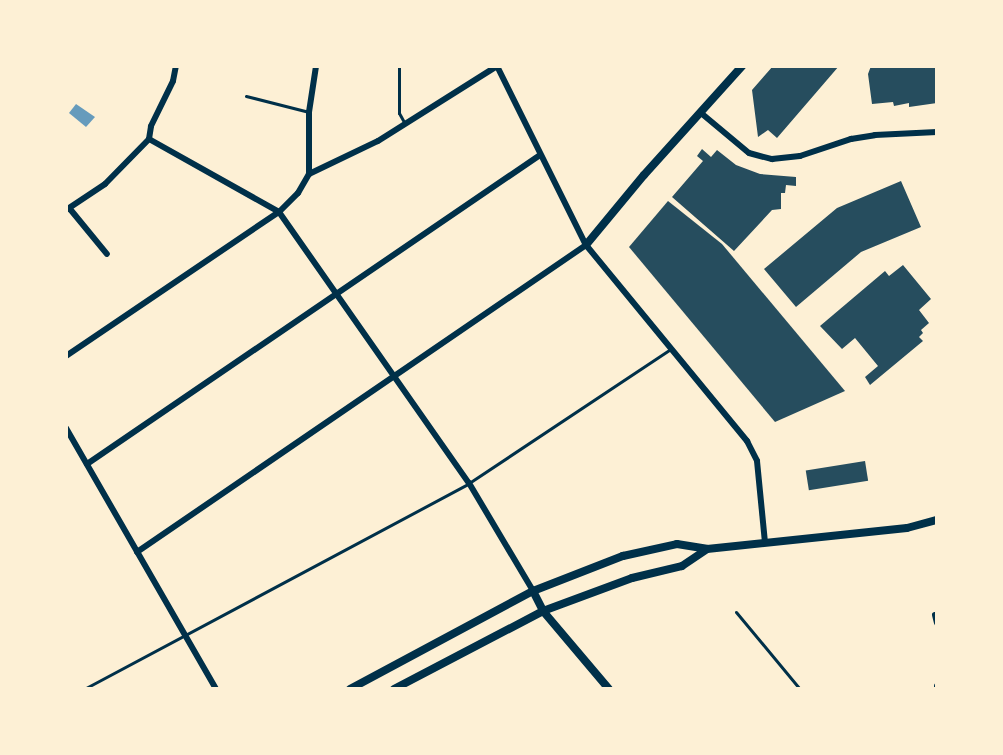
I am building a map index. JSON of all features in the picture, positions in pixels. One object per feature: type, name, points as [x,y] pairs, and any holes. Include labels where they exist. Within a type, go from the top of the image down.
[{"type":"street","points":[[107,254],[68,210],[105,184],[149,139],[151,126],[173,81],[176,66]]},
{"type":"street","points":[[66,356],[279,212],[298,193],[309,174],[309,112],[316,66]]},
{"type":"street","points":[[309,174],[378,141],[497,66],[586,245],[738,427],[752,450],[760,481],[765,543]]},
{"type":"street","points":[[137,552],[586,245],[644,175],[742,66]]},
{"type":"street","points":[[701,113],[748,153],[772,159],[800,156],[875,135],[937,132]]},
{"type":"street","points":[[149,139],[279,212],[469,483],[543,611],[609,689]]},
{"type":"street","points":[[87,464],[540,155]]},
{"type":"street","points":[[66,428],[216,689]]},
{"type":"street","points":[[350,689],[533,591],[623,556],[677,544],[707,549],[907,528],[937,520]]},
{"type":"street","points":[[394,689],[543,611],[578,596],[632,578],[681,566],[707,549]]},
{"type":"street","points":[[935,615],[937,623]]},
{"type":"lane","points":[[399,66],[399,113],[405,124]]},
{"type":"lane","points":[[246,96],[309,112]]},
{"type":"lane","points":[[84,689],[469,483],[671,349]]},
{"type":"lane","points":[[736,612],[800,689]]},
{"type":"water","points":[[76,104],[95,117],[86,127],[69,113]]},
{"type":"building","points":[[773,66],[839,66],[777,138],[768,130],[758,137],[752,90]]},
{"type":"building","points":[[871,66],[937,66],[937,103],[909,107],[909,103],[894,106],[893,102],[872,104],[868,74]]},
{"type":"building","points":[[702,149],[711,157],[717,150],[736,165],[760,174],[796,177],[796,186],[786,185],[785,193],[781,193],[781,209],[772,210],[734,251],[672,197],[703,161],[697,156]]},
{"type":"building","points":[[901,181],[921,227],[861,252],[796,307],[764,269],[837,208]]},
{"type":"building","points":[[668,201],[722,244],[845,391],[775,422],[629,247]]},
{"type":"building","points":[[903,265],[931,299],[919,310],[929,323],[921,330],[923,333],[919,337],[923,341],[870,385],[865,377],[878,366],[855,338],[842,349],[820,326],[885,271],[889,276]]},
{"type":"building","points":[[865,461],[868,481],[809,490],[806,470]]}]
